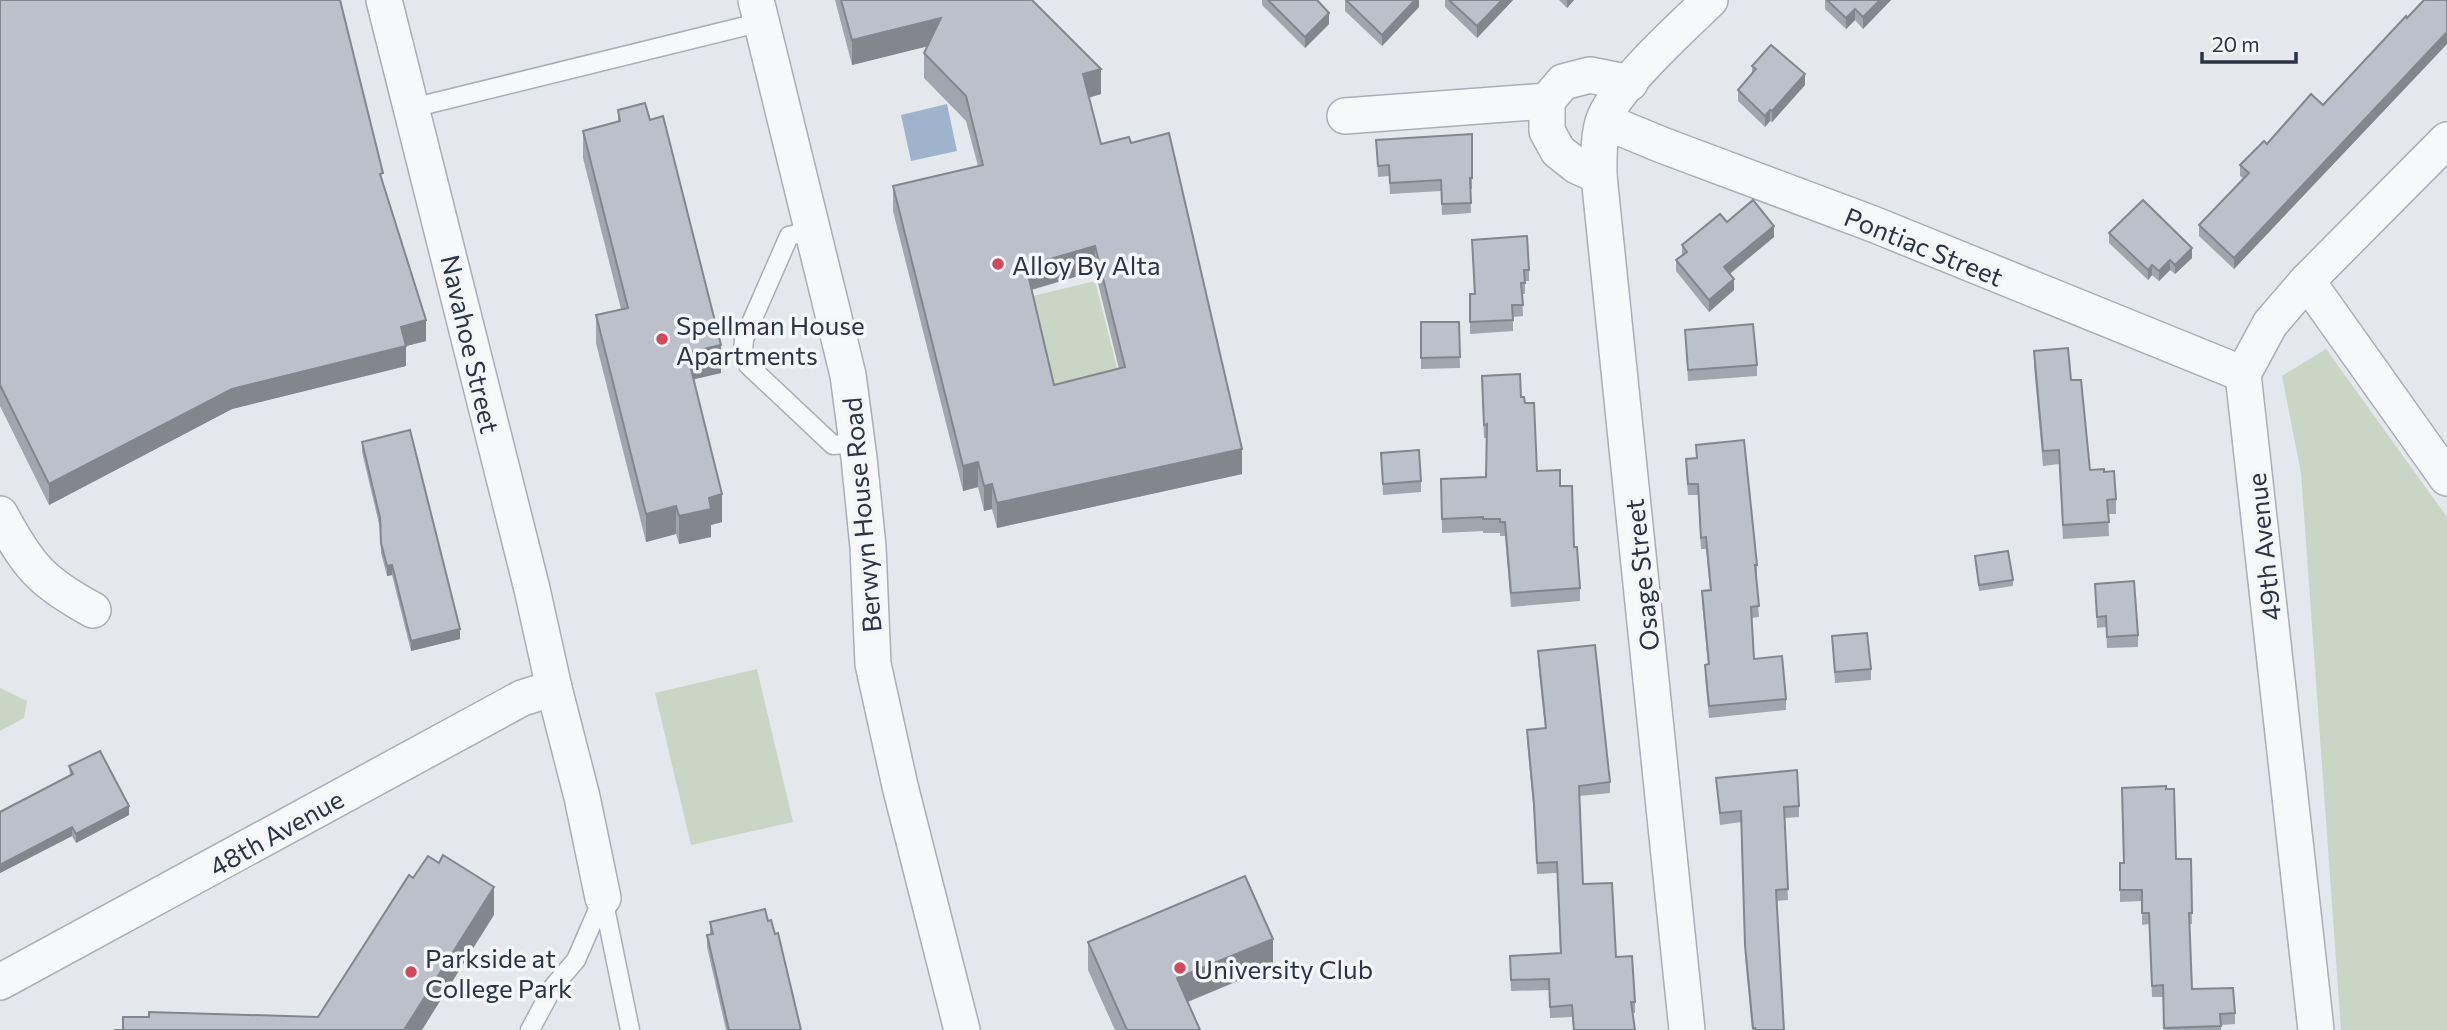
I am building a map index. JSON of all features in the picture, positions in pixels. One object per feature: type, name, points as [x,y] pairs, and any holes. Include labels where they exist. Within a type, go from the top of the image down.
[{"type":"street","name":"Navahoe Street","points":[[384,0],[532,589],[582,796],[603,898]]},
{"type":"street","points":[[1604,121],[1614,99],[1710,0]]},
{"type":"street","name":"Berwyn House Road","points":[[759,11],[848,375],[868,547],[873,664],[900,786],[962,1030]]},
{"type":"street","points":[[1599,176],[1577,166],[1558,151],[1547,131],[1547,101],[1563,82],[1590,75],[1630,83]]},
{"type":"street","points":[[1345,116],[1547,101]]},
{"type":"street","name":"Osage Street","points":[[1604,121],[1599,146],[1599,176],[1687,1030]]},
{"type":"street","name":"Pontiac Street","points":[[1604,121],[1873,224],[2243,374]]},
{"type":"street","points":[[2243,374],[2270,324],[2307,281],[2447,140]]},
{"type":"street","points":[[2307,281],[2447,478]]},
{"type":"street","name":"49th Avenue","points":[[2243,374],[2316,1030]]},
{"type":"street","points":[[0,514],[22,554],[37,573],[63,594],[93,610]]},
{"type":"street","name":"48th Avenue","points":[[0,982],[522,698],[554,688]]},
{"type":"lane","points":[[412,108],[759,11]]},
{"type":"lane","points":[[812,230],[789,236],[744,339],[743,353],[748,365],[833,444],[857,443]]},
{"type":"lane","points":[[530,1030],[553,986],[576,960],[603,898]]},
{"type":"lane","points":[[603,898],[630,1030]]},
{"type":"green space","points":[[1095,281],[1121,384],[1055,400],[1029,297]]},
{"type":"green space","points":[[2326,349],[2447,517],[2447,1030],[2341,1030],[2301,473],[2282,376]]},
{"type":"green space","points":[[757,669],[793,822],[691,845],[655,693]]},
{"type":"green space","points":[[0,688],[27,701],[24,718],[0,731]]},
{"type":"water","points":[[947,104],[957,151],[911,161],[901,115]]},
{"type":"building","points":[[0,0],[340,0],[383,173],[380,174],[426,320],[401,327],[406,346],[232,389],[49,484],[0,385]]},
{"type":"building","name":"Alloy By Alta","points":[[841,0],[1032,0],[1101,69],[1083,74],[1101,144],[1129,137],[1131,143],[1169,133],[1242,449],[997,503],[992,484],[984,486],[978,462],[963,466],[893,186],[983,165],[966,96],[924,53],[941,18],[852,40]],"holes":[[[1095,246],[1125,367],[1054,385],[1026,266]]]},
{"type":"building","points":[[1268,0],[1317,0],[1329,13],[1305,37]]},
{"type":"building","points":[[1346,0],[1415,0],[1382,35]]},
{"type":"building","points":[[1449,0],[1502,0],[1477,26]]},
{"type":"building","points":[[1827,0],[1880,0],[1863,17],[1855,9],[1846,18]]},
{"type":"building","points":[[2424,0],[2447,0],[2447,32],[2234,258],[2199,225],[2249,173],[2240,165],[2264,141],[2267,144],[2311,94],[2323,105]]},
{"type":"building","points":[[1771,45],[1805,74],[1765,116],[1738,90],[1756,69],[1752,66]]},
{"type":"building","name":"Spellman House Apartments","points":[[645,103],[650,120],[663,116],[721,345],[687,353],[722,494],[709,498],[711,509],[679,516],[676,506],[646,514],[596,315],[628,308],[583,131],[620,121],[618,110]]},
{"type":"building","points":[[1472,134],[1471,203],[1442,204],[1441,180],[1390,183],[1389,165],[1378,166],[1376,140]]},
{"type":"building","points":[[1753,200],[1774,226],[1724,267],[1734,279],[1709,300],[1676,260],[1687,252],[1682,245],[1720,214],[1727,222]]},
{"type":"building","points":[[2143,200],[2192,248],[2175,265],[2170,260],[2159,271],[2152,265],[2148,270],[2109,233]]},
{"type":"building","points":[[1527,236],[1529,270],[1524,270],[1525,283],[1521,283],[1523,305],[1512,305],[1513,320],[1470,322],[1470,294],[1475,294],[1472,240]]},
{"type":"building","points":[[1421,322],[1459,322],[1460,357],[1421,358]]},
{"type":"building","points":[[1753,324],[1757,365],[1688,370],[1685,330]]},
{"type":"building","points":[[2068,348],[2071,380],[2081,380],[2090,470],[2114,471],[2116,499],[2107,500],[2109,522],[2063,525],[2059,450],[2043,451],[2034,351]]},
{"type":"building","points":[[1520,374],[1521,397],[1524,397],[1525,403],[1534,403],[1537,471],[1560,470],[1560,486],[1572,486],[1574,547],[1577,547],[1580,588],[1511,593],[1505,522],[1483,517],[1442,519],[1441,479],[1486,477],[1487,424],[1484,425],[1482,376]]},
{"type":"building","points":[[410,430],[460,629],[411,641],[392,565],[387,566],[381,543],[380,518],[362,442]]},
{"type":"building","points":[[1744,440],[1759,606],[1751,607],[1754,659],[1782,656],[1786,699],[1709,706],[1705,665],[1709,664],[1702,591],[1711,590],[1706,537],[1701,538],[1698,484],[1688,484],[1686,459],[1697,458],[1696,445]]},
{"type":"building","points":[[1419,450],[1421,481],[1383,484],[1381,453]]},
{"type":"building","points":[[2008,551],[2013,580],[1979,585],[1975,556]]},
{"type":"building","points":[[2134,581],[2138,635],[2107,637],[2106,616],[2097,617],[2095,584]]},
{"type":"building","points":[[1867,633],[1871,669],[1835,672],[1832,636]]},
{"type":"building","points":[[1595,645],[1610,782],[1579,786],[1583,884],[1612,883],[1616,957],[1632,956],[1635,1002],[1631,1002],[1635,1030],[1574,1030],[1572,1005],[1550,1007],[1549,979],[1511,980],[1510,956],[1561,953],[1557,862],[1537,863],[1527,730],[1546,728],[1538,651]]},
{"type":"building","points":[[100,751],[129,806],[76,834],[72,827],[0,865],[0,812],[73,774],[69,766]]},
{"type":"building","points":[[1797,770],[1799,806],[1784,807],[1788,889],[1776,890],[1784,1030],[1756,1030],[1753,1028],[1745,945],[1741,811],[1720,813],[1716,778]]},
{"type":"building","points":[[2166,786],[2166,789],[2174,789],[2176,859],[2191,859],[2192,913],[2189,913],[2192,989],[2233,988],[2235,1013],[2220,1014],[2221,1026],[2164,1028],[2163,985],[2152,986],[2149,913],[2142,913],[2142,890],[2120,890],[2120,863],[2124,863],[2122,788]]},
{"type":"building","points":[[443,855],[494,887],[404,1030],[123,1030],[123,1017],[149,1017],[149,1012],[318,1017],[409,875],[413,878],[428,856],[439,863]]},
{"type":"building","name":"University Club","points":[[1245,876],[1273,939],[1177,978],[1200,1030],[1127,1030],[1088,942]]},
{"type":"building","points":[[765,909],[775,934],[778,933],[801,1030],[729,1030],[707,935],[713,934],[710,922]]},
{"type":"place","name":"Alloy By Alta","points":[[998,264]]},
{"type":"place","name":"Spellman House Apartments","points":[[662,339]]},
{"type":"place","name":"University Club","points":[[1180,968]]},
{"type":"place","name":"Parkside at College Park","points":[[411,972]]}]
